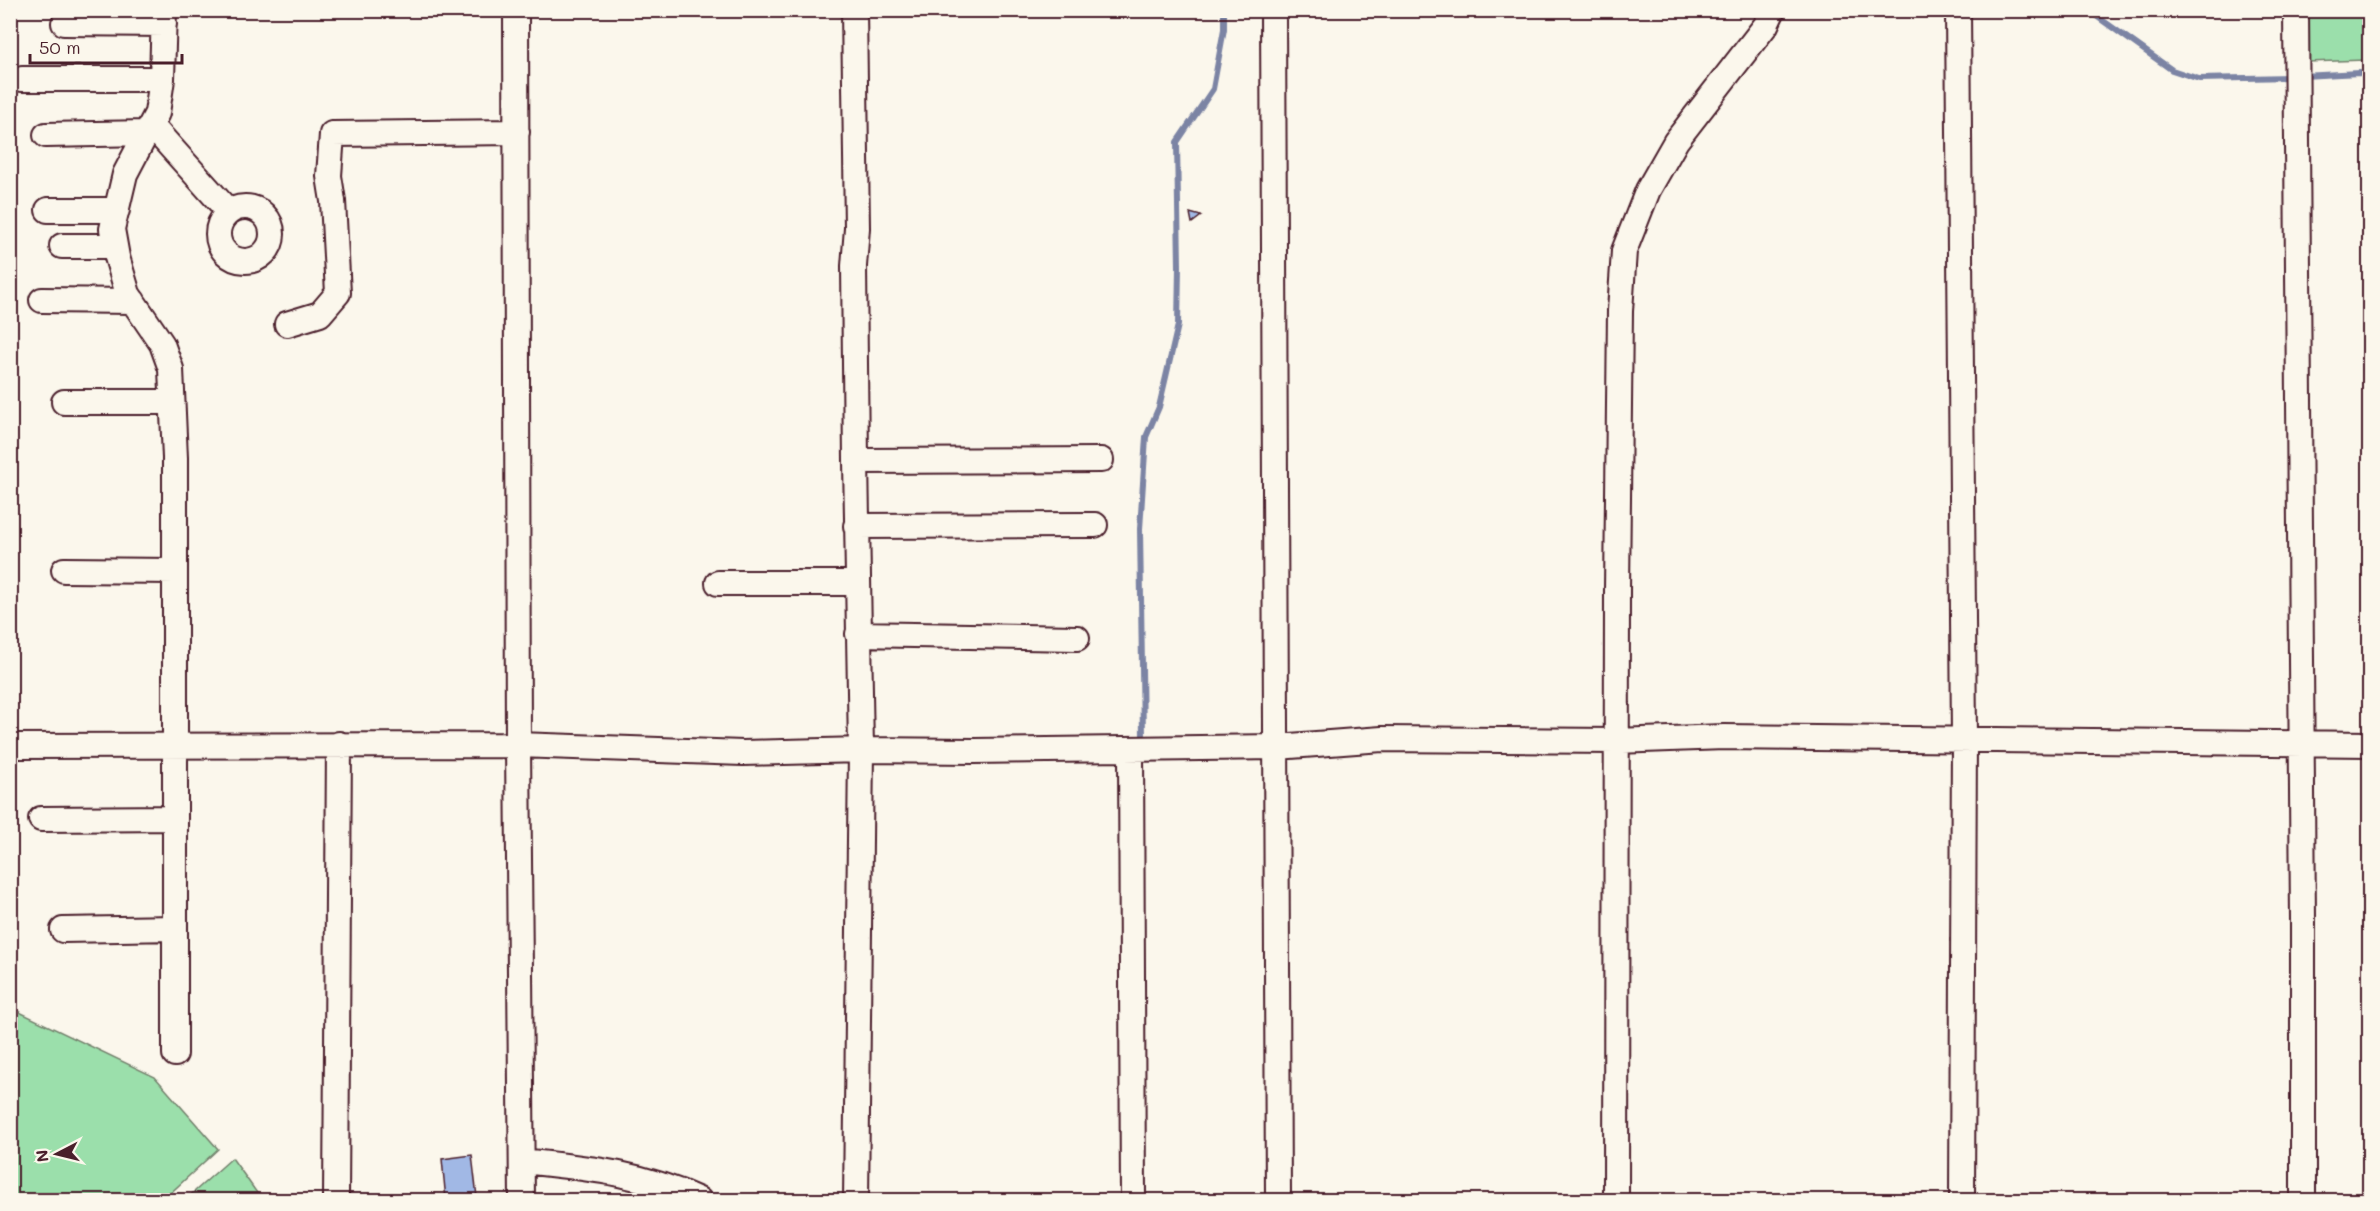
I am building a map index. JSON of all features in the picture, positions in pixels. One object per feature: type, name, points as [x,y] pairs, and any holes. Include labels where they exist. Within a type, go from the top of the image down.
[{"type":"street","points":[[516,10],[522,1200]]},
{"type":"street","points":[[854,10],[857,228],[854,266],[856,526],[861,750],[856,1200]]},
{"type":"street","points":[[1273,10],[1278,1200]]},
{"type":"street","points":[[1616,1200],[1616,741],[1620,311],[1624,252],[1648,190],[1676,141],[1766,25],[1773,10]]},
{"type":"street","points":[[1958,10],[1964,738],[1962,1200]]},
{"type":"street","points":[[2296,10],[2303,1200]]},
{"type":"street","points":[[64,22],[164,17],[162,79],[157,113],[125,174],[112,229],[128,294],[162,344],[171,369],[175,458],[175,1054]]},
{"type":"street","points":[[22,79],[162,79]]},
{"type":"street","points":[[46,135],[149,129],[229,212]]},
{"type":"street","points":[[287,324],[320,314],[338,293],[335,220],[328,176],[332,134],[516,132]]},
{"type":"street","points":[[48,210],[117,210]]},
{"type":"street","points":[[63,246],[115,246]]},
{"type":"street","points":[[42,300],[133,301]]},
{"type":"street","points":[[64,402],[172,402]]},
{"type":"street","points":[[856,461],[1101,460]]},
{"type":"street","points":[[856,526],[1095,525]]},
{"type":"street","points":[[64,570],[175,571]]},
{"type":"street","points":[[718,583],[857,583]]},
{"type":"street","points":[[858,634],[1077,638]]},
{"type":"street","points":[[10,746],[518,745],[743,753],[1277,747],[1382,740],[1616,741],[1736,737],[2370,744]]},
{"type":"street","points":[[336,1200],[339,744]]},
{"type":"street","points":[[1131,749],[1133,1200]]},
{"type":"street","points":[[41,819],[175,818]]},
{"type":"street","points":[[63,930],[175,928]]},
{"type":"street","points":[[522,1161],[610,1170],[655,1182],[699,1200]]},
{"type":"green space","points":[[2309,11],[2369,11],[2369,62],[2365,60],[2308,62]]},
{"type":"green space","points":[[11,1008],[155,1077],[218,1149],[163,1200],[11,1200]]},
{"type":"green space","points":[[232,1158],[262,1200],[185,1200]]},
{"type":"building","points":[[1190,213],[1201,216],[1192,223]]},
{"type":"building","points":[[472,1155],[477,1197],[446,1200],[442,1159]]},
{"type":"waterway","points":[[1143,737],[1140,529],[1146,437],[1159,407],[1178,325],[1177,142],[1213,89],[1224,29],[1224,10]]},
{"type":"waterway","points":[[2088,10],[2172,70],[2199,79],[2291,77]]},
{"type":"waterway","points":[[2302,76],[2359,73],[2370,75]]}]
